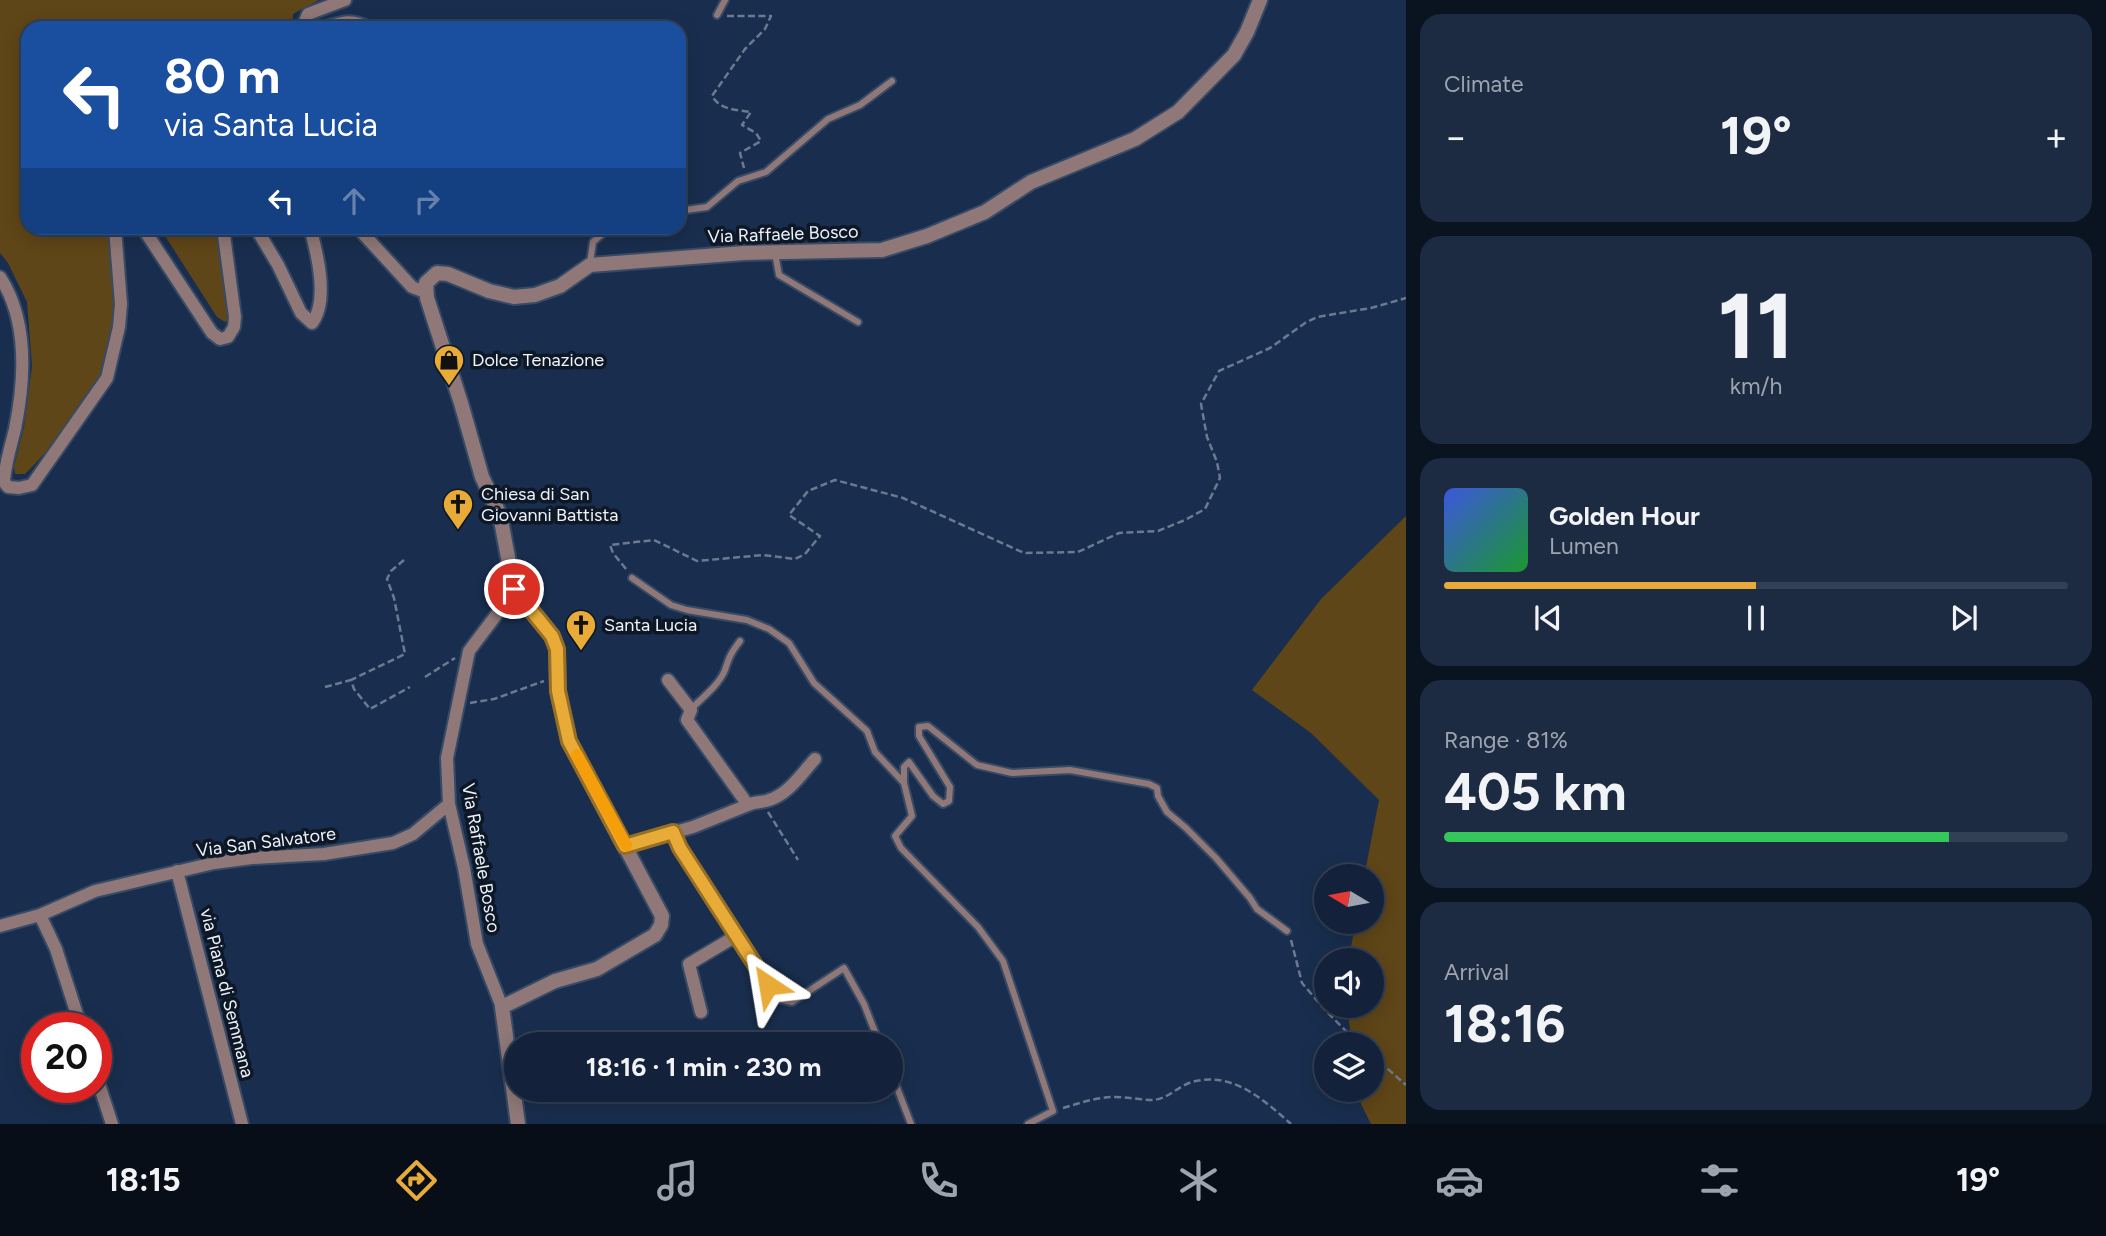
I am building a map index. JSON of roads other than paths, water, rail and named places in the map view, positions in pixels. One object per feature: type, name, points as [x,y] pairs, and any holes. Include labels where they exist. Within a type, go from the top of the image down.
[{"type":"street","points":[[305,21],[308,14],[345,0]]},
{"type":"street","name":"Via Raffaele Bosco","points":[[590,265],[775,253],[882,250],[927,236],[985,212],[1031,182],[1135,139],[1178,112],[1234,55],[1247,32],[1259,0]]},
{"type":"street","points":[[0,277],[10,292],[21,342],[22,387],[4,482],[8,487],[19,488],[32,485],[107,378],[119,327],[121,304],[116,235]]},
{"type":"street","points":[[148,235],[219,340],[229,337],[235,317],[224,235]]},
{"type":"street","points":[[260,235],[301,313],[312,323],[316,318],[320,292],[318,258],[312,235]]},
{"type":"street","points":[[364,235],[412,287],[425,292]]},
{"type":"street","points":[[502,1007],[555,981],[597,969],[655,935],[661,925],[662,916],[569,741],[557,676],[557,649],[552,636],[514,589],[500,515],[482,477],[425,292],[426,284],[437,272],[514,297],[535,295],[559,286],[590,265]]},
{"type":"street","name":"Via Raffaele Bosco","points":[[503,606],[472,648],[447,758],[449,804],[464,867],[477,944],[502,1007],[518,1124]]},
{"type":"street","points":[[667,680],[691,710],[687,720],[748,805]]},
{"type":"street","points":[[625,846],[748,805],[768,801],[786,791],[815,759]]},
{"type":"street","name":"Via San Salvatore","points":[[0,926],[40,915],[95,891],[177,871],[252,858],[324,854],[393,843],[414,834],[449,804]]},
{"type":"street","points":[[673,832],[680,848],[736,936],[689,964],[701,1012]]},
{"type":"street","name":"via Piana di Semmana","points":[[177,871],[242,1124]]},
{"type":"street","points":[[40,915],[56,949],[76,1012]]},
{"type":"street","points":[[105,1103],[112,1124]]},
{"type":"lane","points":[[717,15],[725,0]]},
{"type":"lane","points":[[686,210],[707,207],[738,181],[766,172],[828,119],[860,105],[892,81]]},
{"type":"lane","points":[[590,265],[593,242],[601,235]]},
{"type":"lane","points":[[775,253],[779,275],[858,322]]},
{"type":"lane","points":[[632,578],[671,605],[747,620],[769,629],[789,643],[814,683],[867,731],[874,752],[904,783]]},
{"type":"lane","points":[[691,710],[719,678],[725,662],[740,641]]},
{"type":"lane","points":[[1028,1124],[1053,1111],[1003,961],[978,927],[901,848],[895,836],[912,816],[904,783],[904,767],[909,762],[933,796],[943,804],[948,802],[950,787],[919,736],[919,727],[928,726],[977,765],[1012,773],[1070,770],[1149,784],[1157,788],[1158,796],[1167,812],[1216,859],[1257,909],[1287,930]]},
{"type":"lane","points":[[736,936],[778,999],[792,1002],[844,968],[864,1004],[875,1032]]},
{"type":"lane","points":[[903,1102],[911,1124]]},
{"type":"place","name":"Dolce Tenazione","points":[[449,387]]},
{"type":"place","name":"Chiesa di San Giovanni Battista","points":[[458,531]]},
{"type":"place","name":"Santa Lucia","points":[[581,652]]}]
